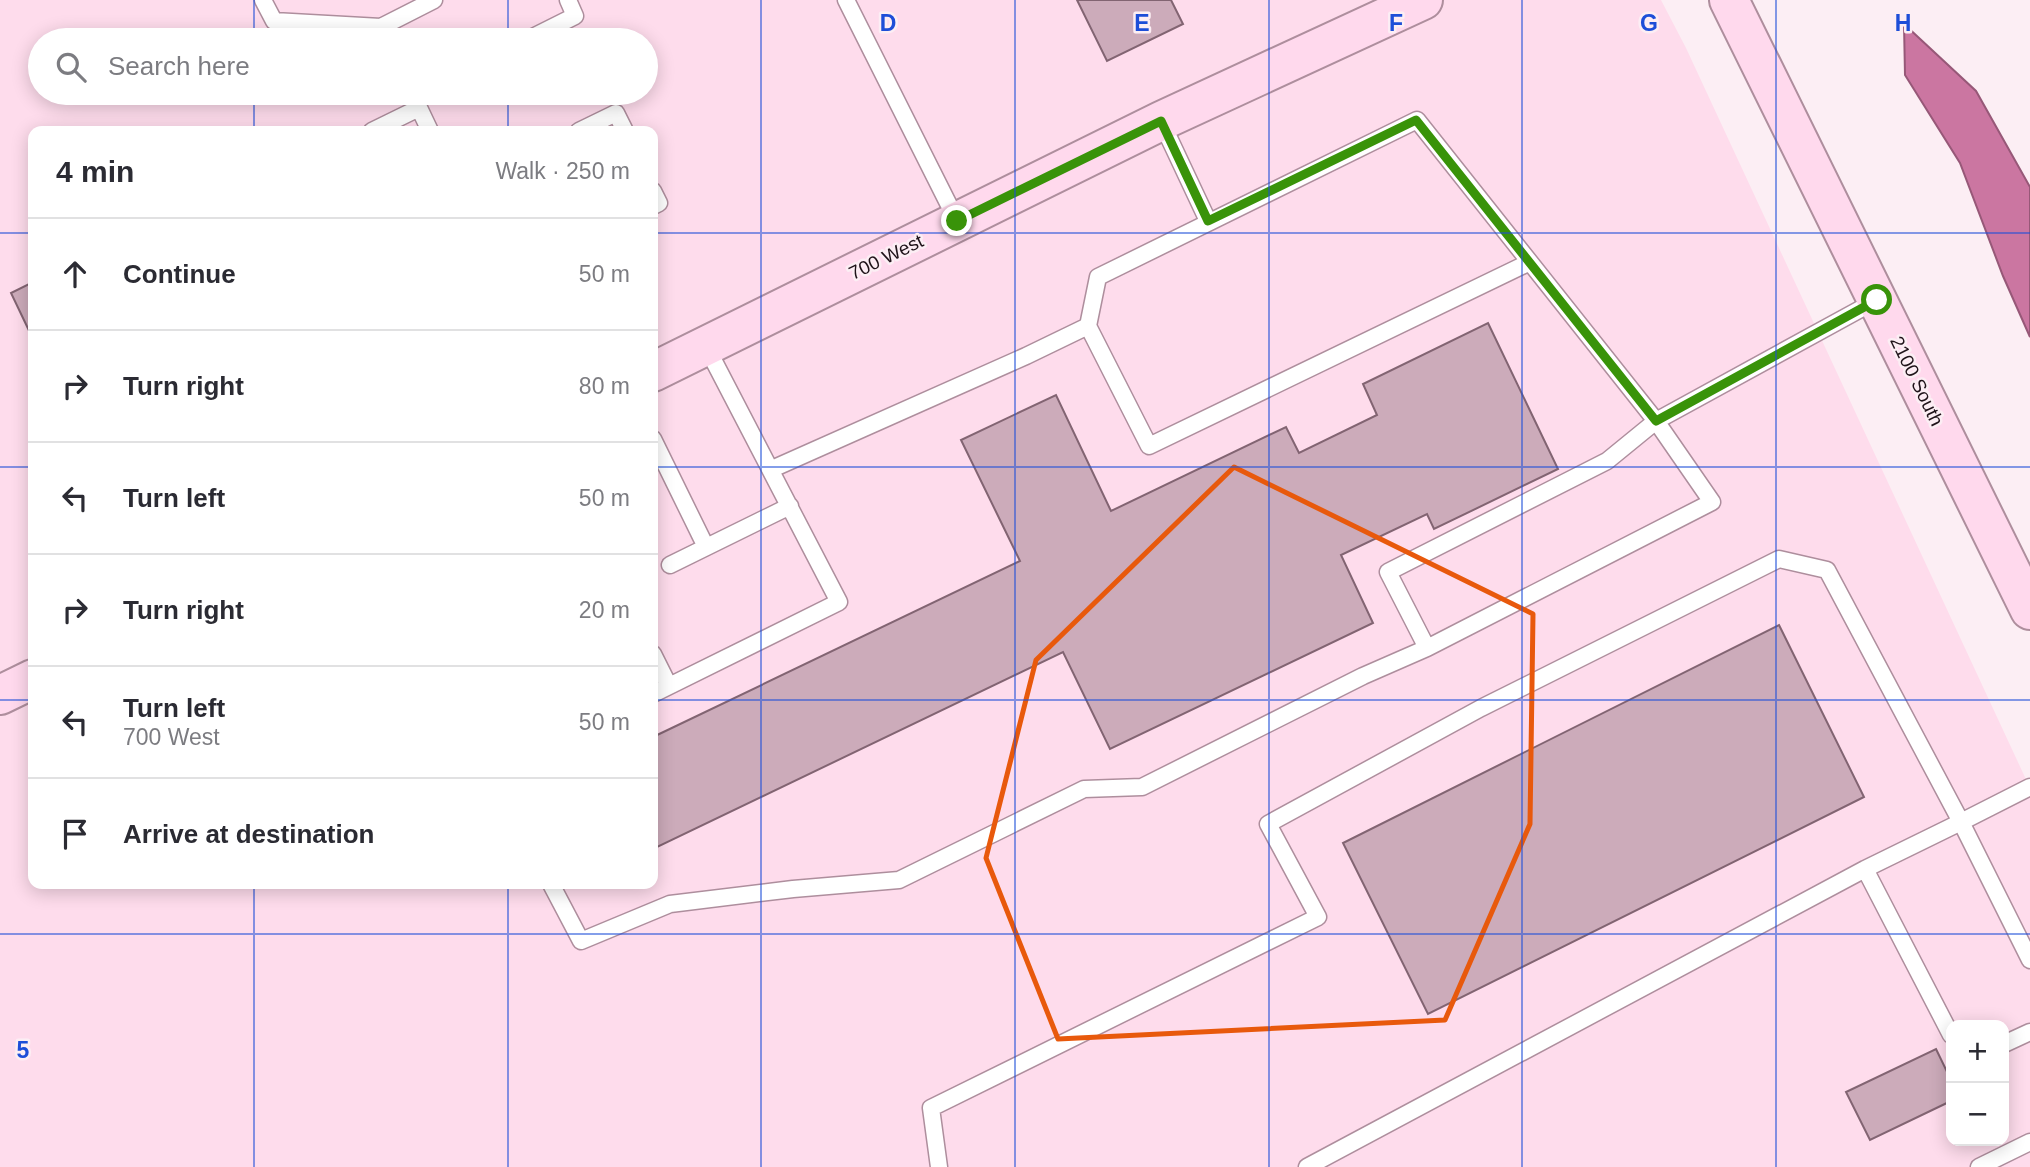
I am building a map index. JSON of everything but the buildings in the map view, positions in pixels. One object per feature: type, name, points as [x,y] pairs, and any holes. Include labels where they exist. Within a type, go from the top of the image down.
[{"type":"street","name":"700 West","points":[[658,370],[1161,121],[1423,0]]},
{"type":"street","name":"2100 South","points":[[1729,0],[2030,610]]},
{"type":"street","points":[[0,695],[28,681]]},
{"type":"lane","points":[[263,0],[274,21],[334,28]]},
{"type":"lane","points":[[394,28],[434,0]]},
{"type":"lane","points":[[551,28],[575,16],[568,0]]},
{"type":"lane","points":[[846,0],[957,221]]},
{"type":"lane","points":[[379,126],[408,105]]},
{"type":"lane","points":[[421,105],[428,126]]},
{"type":"lane","points":[[589,126],[616,113],[622,126]]},
{"type":"lane","points":[[554,889],[581,941],[670,904],[899,880],[1084,789],[1142,787],[1363,676],[1427,648],[1712,502],[1656,421],[1416,120],[1098,277],[1088,326],[1149,446],[1528,262]]},
{"type":"lane","points":[[1161,121],[1208,221]]},
{"type":"lane","points":[[1427,648],[1388,572],[1607,461],[1656,421],[1877,300]]},
{"type":"lane","points":[[772,469],[1088,326]]},
{"type":"lane","points":[[658,692],[839,603],[706,346]]},
{"type":"lane","points":[[658,449],[706,547]]},
{"type":"lane","points":[[670,565],[790,506]]},
{"type":"lane","points":[[939,1167],[931,1108],[1318,917],[1268,824],[1481,708],[1779,559],[1827,570],[1961,821],[2030,960]]},
{"type":"lane","points":[[658,664],[669,686]]},
{"type":"lane","points":[[1307,1167],[1865,869],[2030,787]]},
{"type":"lane","points":[[1865,869],[1946,1025]]},
{"type":"lane","points":[[2009,1042],[2030,1032]]},
{"type":"lane","points":[[1979,1167],[2030,1142]]},
{"type":"highlighted area","points":[[1234,467],[1533,614],[1530,824],[1445,1020],[1058,1039],[986,858],[1036,660]]},
{"type":"shaded area","points":[[0,0],[1661,0],[1686,48],[2030,788],[2030,1167],[0,1167]]},
{"type":"shaded area","points":[[1904,24],[1976,91],[2030,187],[2030,337],[2003,276],[1960,163],[1905,75]]},
{"type":"route","points":[[957,221],[1161,121],[1208,221],[1416,120],[1656,421],[1877,300]]}]
